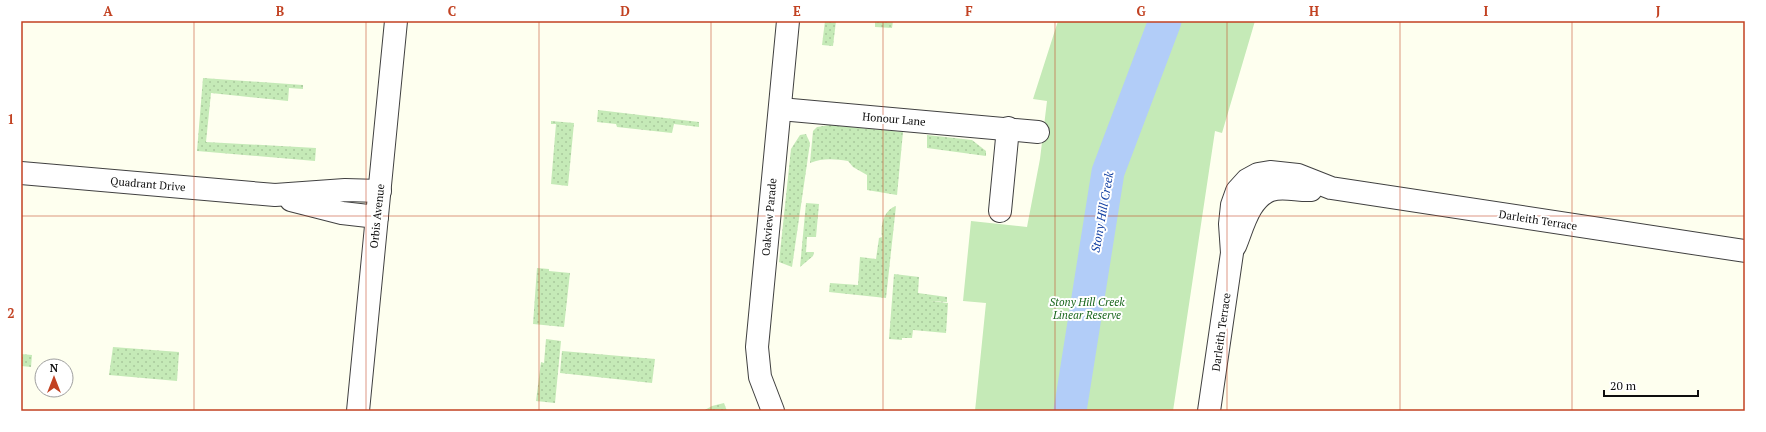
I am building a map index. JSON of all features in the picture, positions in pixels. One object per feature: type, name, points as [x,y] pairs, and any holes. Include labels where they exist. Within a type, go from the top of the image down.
[{"type":"street","name":"Orbis Avenue","points":[[358,411],[396,21]]},
{"type":"street","name":"Oakview Parade","points":[[772,411],[760,377],[757,347],[788,21]]},
{"type":"street","name":"Honour Lane","points":[[780,109],[1008,128],[1038,132]]},
{"type":"street","points":[[1000,211],[1008,128]]},
{"type":"street","name":"Quadrant Drive","points":[[21,173],[275,195],[345,190],[380,191]]},
{"type":"street","name":"Darleith Terrace","points":[[1209,411],[1232,254],[1250,210],[1258,199],[1271,190],[1284,189],[1301,191],[1331,188],[1745,251]]},
{"type":"street","name":"Quadrant Drive","points":[[275,195],[342,213],[377,217]]},
{"type":"green space","points":[[825,21],[836,21],[833,46],[822,45]]},
{"type":"green space","points":[[875,21],[893,21],[892,28],[875,27]]},
{"type":"green space","name":"Stony Hill Creek Linear Reserve","points":[[1058,21],[1255,21],[1222,133],[1215,131],[1173,411],[975,411],[986,303],[963,301],[971,221],[1027,227],[1040,159],[1047,101],[1033,99]]},
{"type":"green space","points":[[203,78],[303,85],[303,89],[289,88],[288,101],[211,93],[206,142],[316,148],[315,161],[197,151]]},
{"type":"green space","points":[[598,110],[699,122],[699,127],[674,124],[672,133],[617,127],[616,124],[597,122]]},
{"type":"green space","points":[[551,121],[574,123],[568,186],[551,184],[556,124],[551,124]]},
{"type":"green space","points":[[830,125],[903,132],[897,195],[867,190],[867,175],[853,167],[848,161],[829,159],[810,163],[813,131],[817,127]]},
{"type":"green space","points":[[806,134],[810,143],[792,267],[779,262],[791,149],[800,135]]},
{"type":"green space","points":[[927,135],[972,140],[986,151],[986,156],[927,148]]},
{"type":"green space","points":[[806,203],[819,204],[816,237],[807,237],[806,252],[814,252],[813,256],[800,267]]},
{"type":"green space","points":[[896,206],[886,298],[829,292],[830,283],[858,285],[860,257],[876,259],[879,238],[882,237],[882,223],[888,211]]},
{"type":"green space","points":[[537,268],[570,273],[564,327],[533,324]]},
{"type":"green space","points":[[894,274],[919,277],[918,293],[947,297],[947,302],[930,301],[948,303],[946,333],[913,330],[912,338],[902,338],[902,340],[889,339]]},
{"type":"green space","points":[[546,339],[561,341],[555,403],[536,401],[541,362],[544,363]]},
{"type":"green space","points":[[113,347],[179,352],[177,381],[109,375]]},
{"type":"green space","points":[[562,351],[655,359],[652,383],[560,373]]},
{"type":"green space","points":[[21,354],[32,355],[31,367],[21,366]]},
{"type":"green space","points":[[724,403],[727,411],[703,411],[712,406]]},
{"type":"waterway","name":"Stony Hill Creek","points":[[1070,411],[1108,172],[1165,21]]}]
